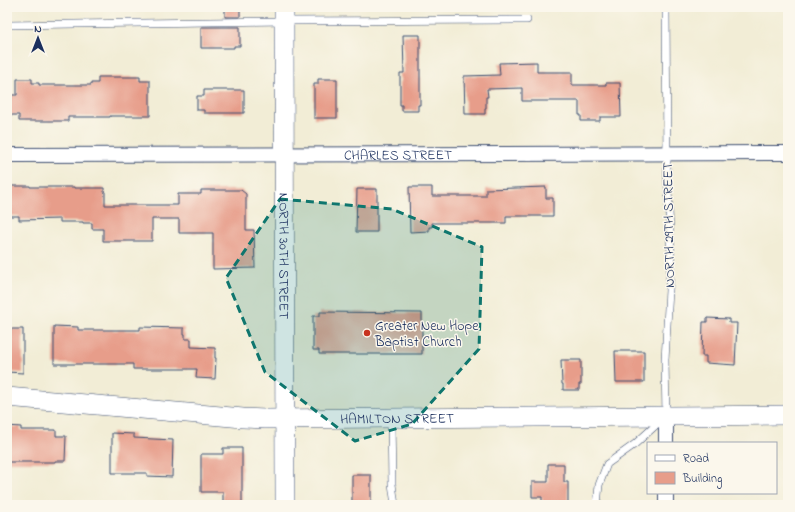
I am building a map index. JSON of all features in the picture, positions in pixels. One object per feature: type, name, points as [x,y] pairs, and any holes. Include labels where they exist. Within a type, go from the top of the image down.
[{"type":"main road","name":"NORTH 30TH STREET","points":[[284,14],[285,505]]},
{"type":"main road","name":"HAMILTON STREET","points":[[7,397],[243,418],[285,419],[788,415]]},
{"type":"street","name":"CHARLES STREET","points":[[7,155],[788,153]]},
{"type":"street","name":"NORTH 29TH STREET","points":[[666,416],[666,442]]},
{"type":"street","points":[[666,494],[666,505]]},
{"type":"lane","name":"NORTH 29TH STREET","points":[[666,7],[667,154],[671,256],[666,347],[666,416]]},
{"type":"lane","points":[[7,25],[284,14],[527,20]]},
{"type":"lane","points":[[597,505],[599,485],[607,464],[635,444],[666,416]]},
{"type":"lane","points":[[391,418],[392,484],[395,505]]},
{"type":"highlighted area","points":[[280,199],[392,209],[482,247],[479,349],[412,424],[355,441],[265,372],[226,278]]},
{"type":"building","points":[[225,7],[240,7],[240,17],[225,17]]},
{"type":"building","points":[[201,27],[240,27],[240,46],[234,46],[234,48],[201,48]]},
{"type":"building","points":[[403,35],[420,35],[420,105],[418,105],[418,111],[402,111],[402,105],[400,105],[400,73],[404,73]]},
{"type":"building","points":[[537,62],[537,72],[572,72],[572,85],[606,85],[606,83],[620,83],[621,117],[600,117],[600,121],[581,121],[581,115],[579,115],[579,101],[522,101],[522,88],[487,89],[488,97],[486,97],[485,114],[465,114],[464,76],[500,75],[499,63]]},
{"type":"building","points":[[98,77],[140,77],[140,81],[150,81],[150,116],[68,117],[68,121],[19,121],[19,115],[7,115],[7,95],[17,95],[17,79],[32,79],[32,83],[39,83],[39,85],[91,85],[91,83],[98,83]]},
{"type":"building","points":[[318,79],[337,79],[337,118],[314,118],[314,84],[318,84]]},
{"type":"building","points":[[204,90],[244,90],[244,113],[204,113],[204,110],[197,110],[197,96],[204,96]]},
{"type":"building","points":[[9,186],[104,188],[105,205],[178,205],[178,194],[201,194],[201,190],[241,190],[246,194],[246,230],[254,230],[255,268],[213,269],[213,233],[179,233],[179,219],[152,219],[152,241],[103,241],[103,229],[92,229],[92,223],[60,222],[60,219],[19,220],[19,216],[9,216]]},
{"type":"building","points":[[409,187],[432,187],[432,196],[486,196],[486,189],[546,187],[546,198],[553,198],[553,216],[506,216],[506,223],[432,223],[432,227],[429,227],[429,231],[410,232]]},
{"type":"building","points":[[357,189],[377,189],[377,232],[356,232]]},
{"type":"building","name":"Greater New Hope Baptist Church","points":[[320,312],[422,313],[422,354],[319,354],[319,350],[313,350],[313,316],[320,316]]},
{"type":"building","points":[[707,318],[729,319],[729,323],[737,323],[735,365],[706,363],[706,356],[702,356],[703,322],[707,322]]},
{"type":"building","points":[[54,326],[78,327],[78,330],[140,330],[140,327],[184,328],[185,339],[191,339],[191,347],[215,348],[215,379],[196,378],[197,369],[133,369],[133,364],[54,364]]},
{"type":"building","points":[[7,329],[23,329],[23,373],[7,372]]},
{"type":"building","points":[[615,351],[644,351],[644,382],[616,382]]},
{"type":"building","points":[[561,360],[581,360],[581,384],[579,384],[579,390],[563,390]]},
{"type":"building","points":[[7,426],[21,427],[21,430],[56,430],[56,436],[66,436],[65,461],[7,462]]},
{"type":"building","points":[[112,433],[134,434],[134,438],[173,440],[172,477],[147,476],[147,473],[112,473]]},
{"type":"building","points":[[223,448],[242,448],[242,505],[223,505],[223,492],[201,492],[201,454],[223,454]]},
{"type":"building","points":[[548,464],[564,464],[564,482],[568,482],[568,505],[542,505],[542,497],[532,497],[532,482],[548,482]]},
{"type":"building","points":[[352,475],[371,475],[371,505],[352,505]]},
{"type":"place","name":"Greater New Hope Baptist Church","points":[[367,333]]}]
